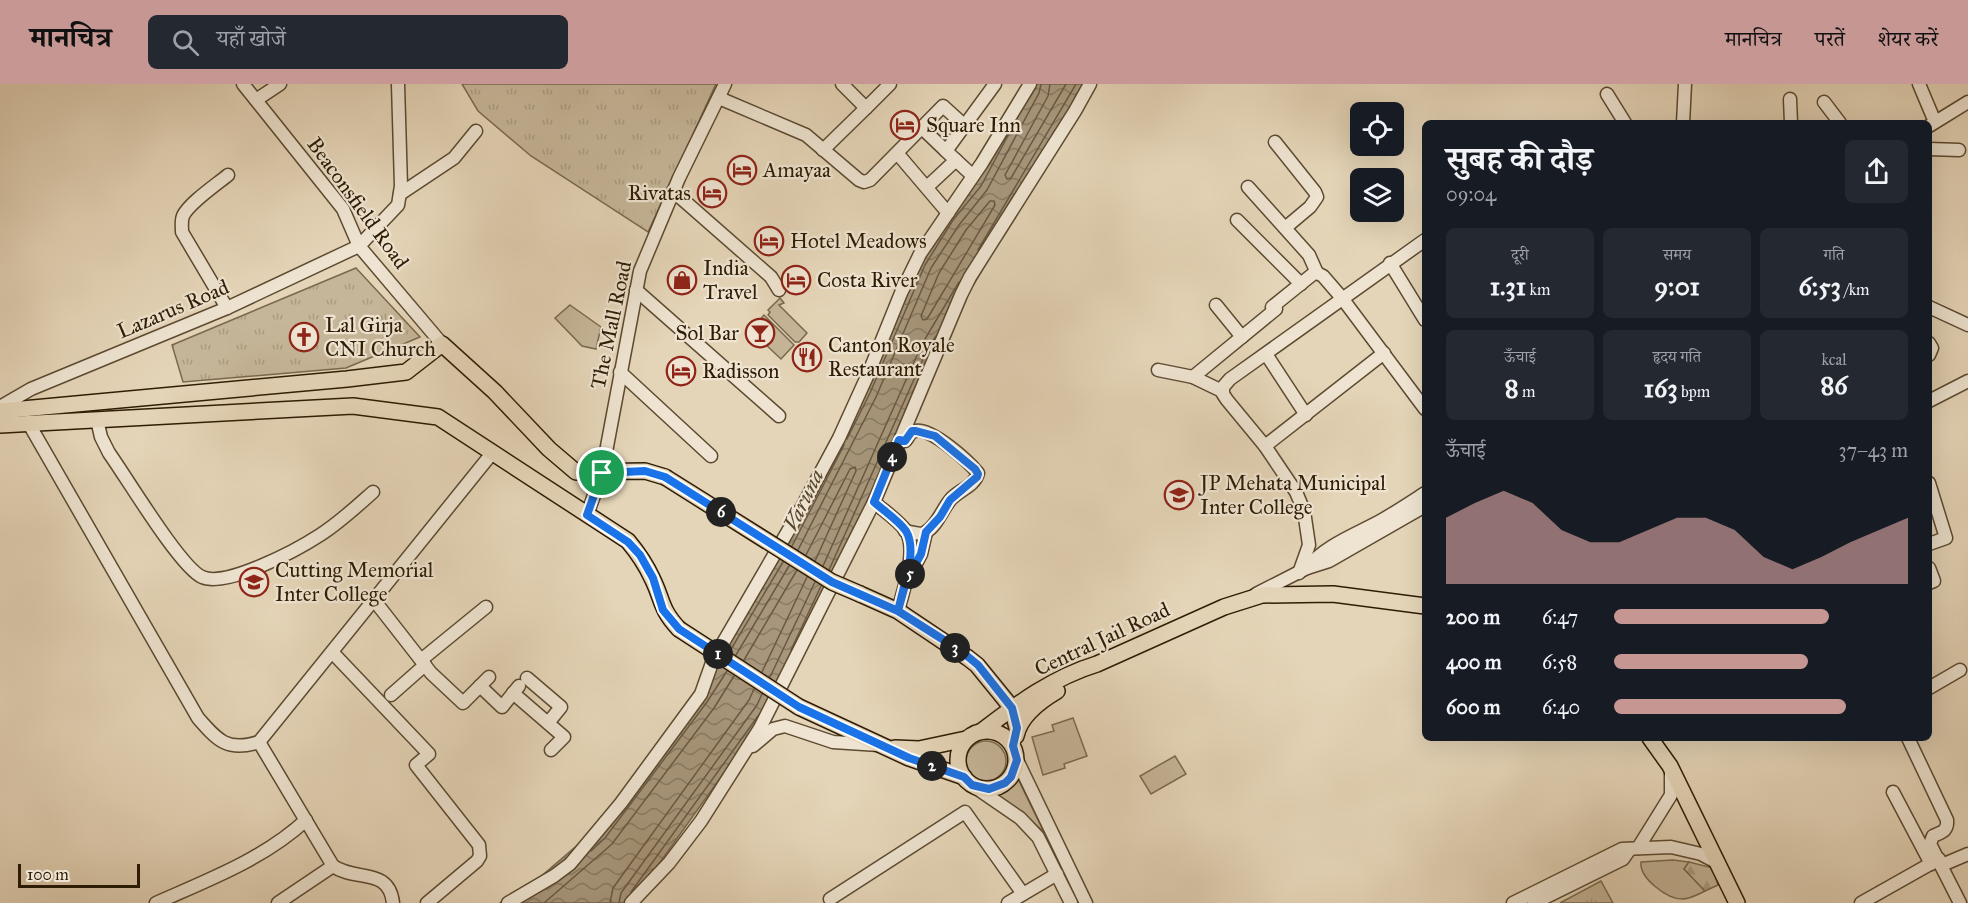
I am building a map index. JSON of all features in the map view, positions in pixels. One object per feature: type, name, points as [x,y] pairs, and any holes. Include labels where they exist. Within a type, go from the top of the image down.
[{"type":"main road","points":[[0,411],[406,372],[442,344],[495,392],[549,449],[576,472],[645,471],[665,477],[832,582],[898,611],[961,651],[978,665],[1012,708],[1017,728],[1015,769],[1005,783],[989,789],[883,747],[799,707],[679,629],[663,610],[653,578],[640,555],[628,542],[438,417],[352,406],[0,425]]},
{"type":"main road","name":"Central Jail Road","points":[[982,731],[1012,708],[1079,669],[1096,664],[1246,598],[1277,593],[1333,594],[1422,606]]},
{"type":"main road","points":[[1017,728],[1031,710],[1046,697],[1085,675],[1096,664]]},
{"type":"main road","points":[[883,747],[919,749],[966,739],[982,731],[1000,733],[1008,738],[1015,753]]},
{"type":"main road","points":[[966,739],[958,755],[959,767],[968,781]]},
{"type":"main road","points":[[1652,741],[1670,766],[1737,903]]},
{"type":"street","name":"Beaconsfield Road","points":[[243,84],[343,209],[359,246],[442,344]]},
{"type":"street","points":[[256,100],[280,84]]},
{"type":"street","points":[[359,246],[398,205],[401,186],[398,84]]},
{"type":"street","name":"The Mall Road","points":[[587,515],[602,473],[640,271],[673,191],[725,84]]},
{"type":"street","points":[[842,84],[866,108]]},
{"type":"street","points":[[823,150],[890,84]]},
{"type":"street","points":[[927,186],[951,155],[965,126],[995,84]]},
{"type":"street","points":[[508,903],[570,864],[621,803],[701,694],[713,660],[802,507],[839,438],[910,274],[1030,84]]},
{"type":"street","points":[[636,901],[701,821],[760,729],[874,502],[970,277],[1090,84]]},
{"type":"street","points":[[1683,120],[1685,84]]},
{"type":"street","points":[[1918,84],[1931,120]]},
{"type":"street","points":[[1607,94],[1623,120]]},
{"type":"street","points":[[719,98],[806,135],[864,182],[870,180],[943,106],[965,126]]},
{"type":"street","points":[[1790,99],[1791,120]]},
{"type":"street","points":[[1824,102],[1838,120]]},
{"type":"street","points":[[1932,124],[1968,102]]},
{"type":"street","points":[[922,128],[974,176]]},
{"type":"street","points":[[400,194],[454,158],[476,131]]},
{"type":"street","points":[[1275,142],[1317,197],[1310,207],[1285,228]]},
{"type":"street","points":[[1932,149],[1959,150]]},
{"type":"street","points":[[897,153],[948,213]]},
{"type":"street","points":[[227,308],[182,232],[182,222],[183,216],[194,204],[228,175]]},
{"type":"street","points":[[1248,187],[1309,255],[1317,273],[1323,276],[1342,298],[1422,405]]},
{"type":"street","points":[[673,191],[771,277],[779,290]]},
{"type":"street","points":[[1237,220],[1301,284]]},
{"type":"street","points":[[1222,391],[1230,379],[1422,242]]},
{"type":"street","name":"Lazarus Road","points":[[0,407],[31,389],[227,308],[359,246]]},
{"type":"street","points":[[1390,263],[1422,315]]},
{"type":"street","points":[[1193,376],[1317,273]]},
{"type":"street","points":[[636,290],[779,416]]},
{"type":"street","points":[[1216,305],[1242,336]]},
{"type":"street","points":[[1932,308],[1968,325]]},
{"type":"street","points":[[1265,446],[1384,353]]},
{"type":"street","points":[[1266,354],[1306,415]]},
{"type":"street","points":[[1158,370],[1193,376],[1222,391],[1265,446],[1296,492],[1304,511],[1309,545],[1303,571]]},
{"type":"street","points":[[620,372],[711,456]]},
{"type":"street","points":[[1932,399],[1968,381]]},
{"type":"street","points":[[97,420],[101,437],[109,453],[181,558],[201,577],[212,580],[222,580],[239,575],[290,552],[342,519],[373,492]]},
{"type":"street","points":[[29,424],[198,718],[214,735],[228,745],[243,747],[259,742],[493,452]]},
{"type":"street","points":[[899,440],[905,441],[912,431],[932,434],[978,474],[976,480],[950,500],[940,517],[926,532],[920,534],[905,531]]},
{"type":"street","points":[[1932,493],[1946,538],[1932,543]]},
{"type":"street","points":[[1303,571],[1315,558],[1422,495]]},
{"type":"street","points":[[874,502],[905,531],[911,547],[898,611]]},
{"type":"street","name":"Central Jail Road","points":[[1246,598],[1329,561],[1422,508]]},
{"type":"street","points":[[905,583],[921,554],[926,532]]},
{"type":"street","points":[[374,600],[423,663],[463,703],[489,676]]},
{"type":"street","points":[[391,694],[486,608]]},
{"type":"street","points":[[332,652],[429,754],[416,765],[479,845],[480,856],[477,861],[428,903]]},
{"type":"street","points":[[1932,686],[1959,670]]},
{"type":"street","points":[[480,686],[502,706],[520,685]]},
{"type":"street","points":[[520,685],[548,723],[564,737],[551,750]]},
{"type":"street","points":[[520,685],[561,707],[548,723]]},
{"type":"street","points":[[746,751],[773,729],[785,726],[833,742],[883,747]]},
{"type":"street","points":[[1909,741],[1947,820],[1947,827],[1944,831],[1931,839],[1930,844],[1937,863]]},
{"type":"street","points":[[259,742],[333,866],[347,874],[381,879],[391,891],[393,903]]},
{"type":"street","points":[[1015,753],[1086,903]]},
{"type":"street","points":[[1534,903],[1623,859],[1634,848],[1671,795],[1670,766]]},
{"type":"street","points":[[968,781],[1030,827],[1042,843],[1071,903]]},
{"type":"street","points":[[1893,792],[1960,903]]},
{"type":"street","points":[[830,899],[964,812],[1023,894]]},
{"type":"street","points":[[156,903],[266,851],[287,838],[306,820]]},
{"type":"street","points":[[1513,903],[1618,849],[1671,847],[1701,854],[1718,863]]},
{"type":"street","points":[[1861,903],[1937,863],[1968,854]]},
{"type":"street","points":[[278,903],[333,866]]},
{"type":"street","points":[[1008,903],[1057,874]]},
{"type":"green space","points":[[462,84],[716,84],[648,232],[531,156],[478,111]]},
{"type":"green space","points":[[356,268],[420,337],[346,368],[183,382],[172,345]]},
{"type":"green space","points":[[780,298],[784,303],[779,305],[807,333],[799,342],[795,342],[768,315],[770,312],[768,310]]},
{"type":"green space","points":[[570,305],[601,327],[596,349],[582,346],[555,318]]},
{"type":"green space","points":[[764,315],[794,345],[781,359],[764,343],[770,336],[756,324]]},
{"type":"green space","points":[[1073,718],[1087,756],[1064,764],[1065,768],[1043,775],[1032,737],[1054,731],[1052,725]]},
{"type":"green space","points":[[986,741],[994,742],[1000,747],[1005,753],[1005,769],[1000,775],[994,780],[986,781],[978,780],[972,775],[967,769],[966,761],[967,753],[972,747],[978,742]]},
{"type":"green space","points":[[1175,756],[1186,774],[1151,794],[1140,776]]},
{"type":"green space","points":[[1016,775],[1044,832],[1017,808],[994,794],[1007,787]]},
{"type":"green space","points":[[1673,860],[1689,862],[1684,869],[1705,891],[1688,898],[1676,898],[1662,892],[1644,875],[1641,862]]},
{"type":"green space","points":[[1689,862],[1713,868],[1718,885],[1705,891],[1684,869]]},
{"type":"green space","points":[[1601,881],[1613,903],[1560,903]]},
{"type":"water","points":[[1029,84],[1091,84],[1082,103],[934,351],[850,541],[768,711],[631,903],[500,903],[532,884],[595,830],[696,694],[798,522],[915,272],[948,216],[976,183]]},
{"type":"place","name":"Square Inn","points":[[905,125]]},
{"type":"place","name":"Amayaa","points":[[742,170]]},
{"type":"place","name":"Rivatas","points":[[712,193]]},
{"type":"place","name":"Hotel Meadows","points":[[769,241]]},
{"type":"place","name":"India Travel","points":[[682,280]]},
{"type":"place","name":"Costa River","points":[[796,280]]},
{"type":"place","name":"Sol Bar","points":[[760,333]]},
{"type":"place","name":"Lal Girja CNI Church","points":[[304,337]]},
{"type":"place","name":"Canton Royale Restaurant","points":[[807,357]]},
{"type":"place","name":"Radisson","points":[[681,371]]},
{"type":"place","name":"JP Mehata Municipal Inter College","points":[[1179,495]]},
{"type":"place","name":"Cutting Memorial Inter College","points":[[254,582]]},
{"type":"route","points":[[602,473],[587,515],[628,542],[640,555],[653,578],[663,610],[679,629],[799,707],[886,748],[964,777],[972,785],[980,788],[997,787],[1011,777],[1017,760],[1013,746],[1017,728],[1012,708],[978,665],[961,651],[898,611],[911,547],[901,526],[874,502],[899,440],[902,442],[907,440],[912,431],[935,436],[978,474],[976,480],[950,500],[940,517],[926,532],[921,554],[905,583],[898,611],[832,582],[665,477],[645,471],[602,473]]},
{"type":"water label","name":"Varuna","points":[[803,500]]}]
